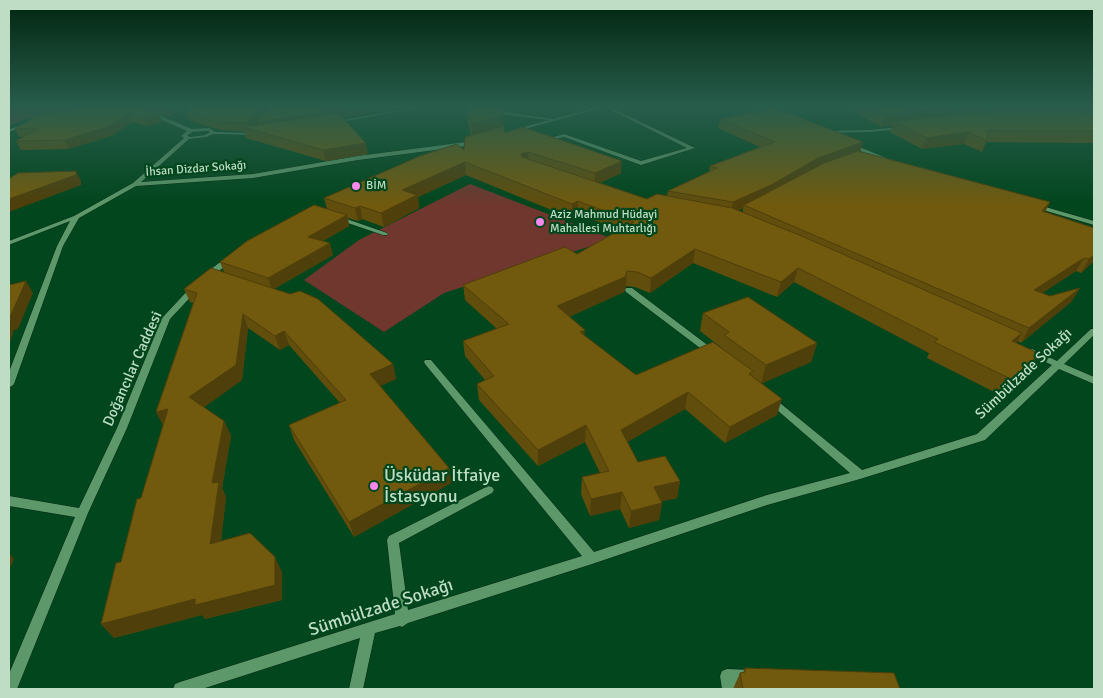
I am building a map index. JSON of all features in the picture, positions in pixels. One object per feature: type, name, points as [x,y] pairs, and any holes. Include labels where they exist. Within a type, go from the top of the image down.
[{"type":"street","points":[[9,243],[76,218],[134,184],[185,140]]},
{"type":"street","points":[[539,140],[551,144]]},
{"type":"street","points":[[542,141],[546,140]]},
{"type":"street","points":[[579,140],[641,163],[692,148],[674,140]]},
{"type":"street","points":[[843,142],[894,164]]},
{"type":"street","name":"İhsan Dizdar Sokağı","points":[[134,184],[252,176],[358,158],[470,143],[431,159]]},
{"type":"street","points":[[860,156],[869,153]]},
{"type":"street","points":[[1028,204],[1094,224]]},
{"type":"street","points":[[333,217],[385,234]]},
{"type":"street","points":[[9,384],[60,246],[76,218]]},
{"type":"street","name":"Doğancılar Caddesi","points":[[10,689],[82,513],[122,428],[166,318],[239,252]]},
{"type":"street","points":[[629,290],[722,361]]},
{"type":"street","name":"Sümbülzade Sokağı","points":[[180,689],[402,620],[767,500],[860,475],[981,436],[1094,331]]},
{"type":"street","points":[[1024,348],[1094,381]]},
{"type":"street","points":[[428,362],[592,558]]},
{"type":"street","points":[[767,396],[860,475]]},
{"type":"street","points":[[402,620],[392,540],[488,490]]},
{"type":"street","points":[[9,501],[82,513]]},
{"type":"street","points":[[356,689],[369,630]]},
{"type":"street","points":[[729,689],[727,676],[766,677]]},
{"type":"shaded area","points":[[470,184],[613,239],[444,293],[384,332],[304,280],[359,240]]},
{"type":"building","points":[[18,140],[66,140],[65,140],[16,141]]},
{"type":"building","points":[[287,140],[363,140],[366,143],[323,150]]},
{"type":"building","points":[[465,140],[560,140],[622,161],[595,173],[528,152],[521,154],[522,157],[647,199],[657,194],[732,208],[804,237],[1022,333],[1012,341],[1040,354],[1011,379],[934,342],[938,339],[798,268],[781,282],[695,249],[651,278],[637,272],[627,271],[625,277],[557,306],[585,330],[580,332],[636,375],[713,342],[753,371],[749,374],[782,399],[730,427],[688,392],[621,430],[638,462],[665,456],[680,481],[654,487],[662,503],[631,511],[622,492],[591,499],[582,477],[609,471],[586,425],[538,450],[477,384],[494,376],[463,341],[509,324],[463,285],[565,247],[577,254],[634,222],[578,201],[572,204],[465,162],[402,190],[417,195],[381,213],[360,206],[355,208],[324,198],[420,156],[457,144],[464,150]]},
{"type":"building","points":[[769,140],[857,140],[863,142],[818,158],[773,184],[733,202],[668,191],[717,168],[710,166],[775,142]]},
{"type":"building","points":[[858,151],[1050,202],[1042,211],[1094,228],[1094,255],[1089,259],[1084,258],[1034,290],[1050,296],[1080,288],[1029,328],[744,205],[824,163]]},
{"type":"building","points":[[76,171],[76,175],[9,199],[9,179],[18,173]]},
{"type":"building","points":[[314,205],[347,215],[308,237],[330,243],[268,278],[220,262],[247,241]]},
{"type":"building","points":[[211,268],[290,294],[300,291],[318,299],[393,364],[370,374],[449,468],[349,522],[289,425],[346,400],[284,331],[275,336],[243,314],[236,365],[189,397],[224,421],[212,483],[219,482],[210,544],[250,533],[275,557],[275,585],[195,605],[195,599],[101,624],[116,563],[121,562],[137,499],[141,498],[168,409],[156,412],[197,293],[184,289]]},
{"type":"building","points":[[26,281],[10,317],[9,317],[9,285]]},
{"type":"building","points":[[748,297],[817,343],[766,365],[724,335],[729,332],[703,313]]},
{"type":"building","points":[[745,668],[894,673],[900,689],[743,689],[740,673],[745,672]]},
{"type":"place","name":"BİM","points":[[356,186]]},
{"type":"place","name":"Aziz Mahmud Hüdayi Mahallesi Muhtarlığı","points":[[540,222]]},
{"type":"place","name":"Üsküdar İtfaiye İstasyonu","points":[[374,486]]}]
